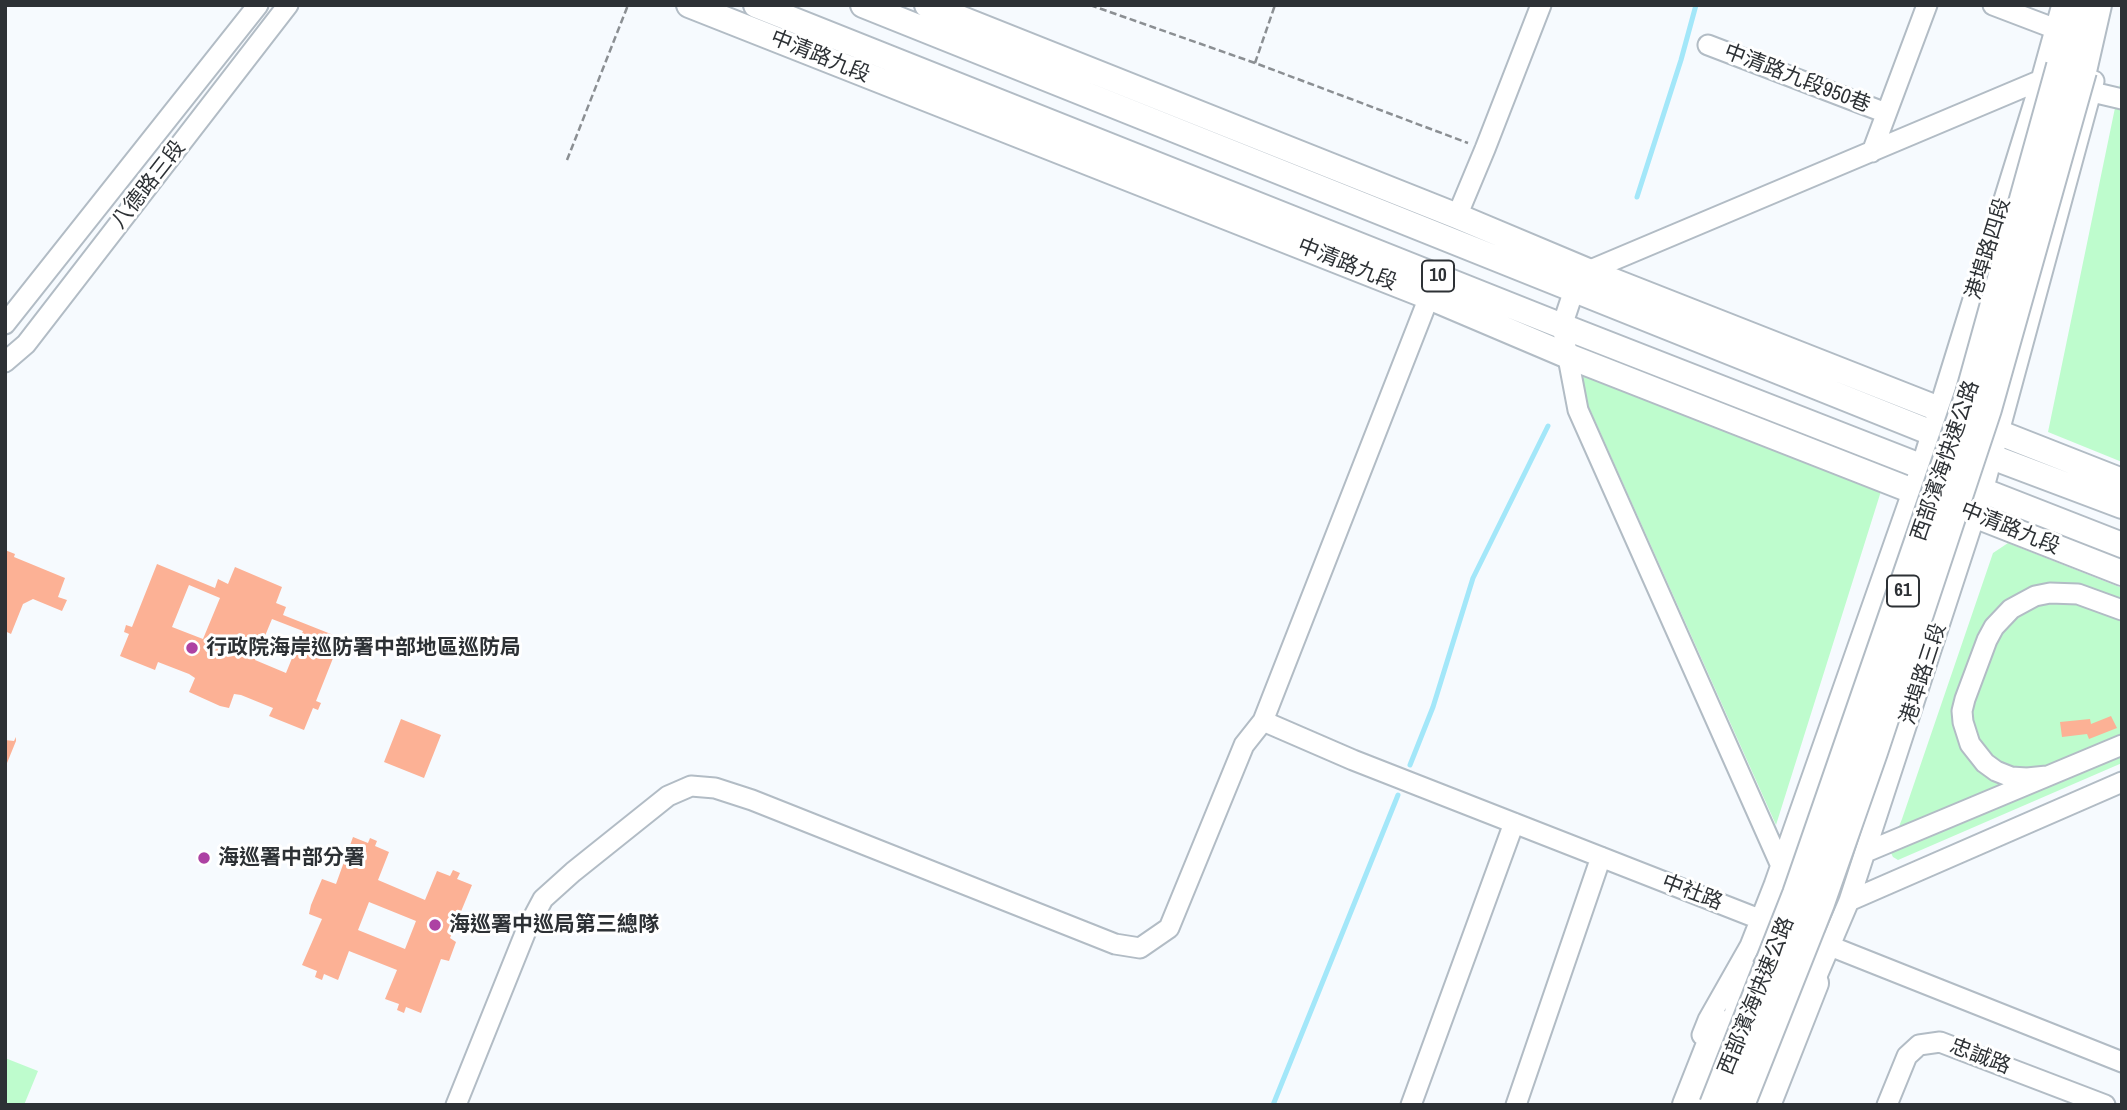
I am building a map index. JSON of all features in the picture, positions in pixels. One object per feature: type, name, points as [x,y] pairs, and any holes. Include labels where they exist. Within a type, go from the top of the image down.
[{"type":"highway","name":"西部濱海快速公路","points":[[1714,1105],[1797,894],[1970,394],[2061,66],[2075,5]]},
{"type":"highway","name":"西部濱海快速公路","points":[[1740,1105],[1820,903],[1987,409],[2082,71],[2097,5]]},
{"type":"highway","points":[[1766,1105],[1814,983]]},
{"type":"highway","points":[[1687,1105],[1719,1024]]},
{"type":"main road","name":"中清路九段","points":[[688,5],[1429,297],[1568,356],[2122,573]]},
{"type":"main road","name":"中清路九段","points":[[756,5],[1562,326],[2122,545]]},
{"type":"main road","name":"10","points":[[863,5],[1581,281],[1936,421],[1992,457],[2122,506]]},
{"type":"main road","points":[[927,5],[1457,216],[1581,281]]},
{"type":"main road","points":[[1936,421],[1999,433],[2122,481]]},
{"type":"street","name":"八德路三段","points":[[6,323],[258,5]]},
{"type":"street","name":"八德路三段","points":[[5,362],[26,344],[288,5]]},
{"type":"street","points":[[1457,216],[1541,5]]},
{"type":"street","points":[[1872,152],[1927,5]]},
{"type":"street","points":[[1993,5],[2056,29]]},
{"type":"street","name":"港埠路四段","points":[[1912,491],[2041,80],[2061,5]]},
{"type":"street","points":[[1999,433],[2091,93],[2111,5]]},
{"type":"street","name":"中清路九段950巷","points":[[1707,44],[1886,113]]},
{"type":"street","points":[[1781,866],[1578,410],[1562,326],[1581,281],[2041,80],[2122,99]]},
{"type":"street","points":[[456,1105],[526,931],[543,899],[668,796],[691,786],[715,788],[765,805],[1115,944],[1140,948],[1169,928],[1244,746],[1263,721],[1429,297]]},
{"type":"street","points":[[6,323],[26,344]]},
{"type":"street","name":"港埠路三段","points":[[1814,983],[1866,852],[1976,515],[1999,433]]},
{"type":"street","points":[[1719,1024],[1781,866],[1912,491]]},
{"type":"street","points":[[2047,776],[2019,778],[1996,771],[1985,763],[1970,744],[1962,711],[1987,640],[1994,627],[2011,609],[2035,596],[2050,593],[2078,594],[2122,610]]},
{"type":"street","name":"中社路","points":[[1263,721],[1353,760],[2122,1062]]},
{"type":"street","points":[[1866,852],[2122,745]]},
{"type":"street","points":[[1846,906],[2122,782]]},
{"type":"street","points":[[1411,1105],[1514,823]]},
{"type":"street","points":[[1516,1105],[1601,857]]},
{"type":"street","points":[[1674,1105],[1708,1020],[1750,946]]},
{"type":"street","points":[[1701,1105],[1731,1028],[1750,946]]},
{"type":"street","name":"港埠路三段","points":[[1754,1105],[1829,946]]},
{"type":"street","name":"港埠路三段","points":[[1780,1105],[1829,946]]},
{"type":"street","name":"忠誠路","points":[[1887,1105],[1907,1056],[1919,1045],[1940,1042],[2105,1105]]},
{"type":"path","points":[[567,160],[628,5]]},
{"type":"path","points":[[1090,5],[1485,149]]},
{"type":"path","points":[[1255,63],[1275,5]]},
{"type":"green space","points":[[2122,74],[2122,462],[2048,432]]},
{"type":"green space","points":[[1571,367],[1882,488],[1776,825]]},
{"type":"green space","points":[[2008,543],[2122,588],[2122,763],[1898,860],[1891,853],[1892,844],[1993,553]]},
{"type":"green space","points":[[5,1058],[38,1071],[24,1105],[5,1105]]},
{"type":"building","points":[[5,550],[15,554],[14,557],[65,578],[58,597],[67,600],[62,611],[33,599],[23,604],[11,634],[5,631]]},
{"type":"building","name":"行政院海岸巡防署中部地區巡防局","points":[[157,564],[215,588],[218,579],[228,584],[235,567],[282,587],[276,603],[286,607],[283,615],[341,638],[316,701],[321,703],[318,710],[313,708],[304,730],[269,716],[273,708],[241,695],[234,694],[229,708],[220,706],[189,692],[195,678],[189,674],[158,662],[155,670],[120,656],[129,634],[124,632],[126,625],[132,627]],"holes":[[[189,585],[220,598],[203,639],[172,627]],[[272,619],[303,631],[286,673],[255,660]]]},
{"type":"building","points":[[2111,716],[2117,728],[2089,739],[2087,734],[2062,737],[2060,722],[2090,719],[2091,724]]},
{"type":"building","points":[[401,719],[441,735],[424,778],[384,762]]},
{"type":"building","points":[[16,737],[5,768],[5,740],[14,741]]},
{"type":"building","name":"海巡署中巡局第三總隊","points":[[353,837],[368,843],[370,838],[377,841],[375,846],[389,852],[378,880],[425,900],[437,871],[450,876],[453,870],[460,873],[457,879],[472,885],[450,938],[456,942],[449,961],[441,959],[421,1013],[406,1007],[404,1013],[397,1010],[399,1004],[385,999],[397,970],[349,951],[338,980],[324,974],[322,980],[315,977],[317,971],[302,965],[322,919],[309,914],[311,905],[322,879],[336,884]],"holes":[[[369,902],[416,921],[405,949],[358,930]]]},
{"type":"waterway","points":[[1637,197],[1696,5]]},
{"type":"waterway","points":[[1410,765],[1433,707],[1473,578],[1548,426]]},
{"type":"waterway","points":[[1273,1105],[1398,795]]},
{"type":"place","name":"行政院海岸巡防署中部地區巡防局","points":[[192,648]]},
{"type":"place","name":"海巡署中部分署","points":[[204,858]]},
{"type":"place","name":"海巡署中巡局第三總隊","points":[[435,925]]}]
